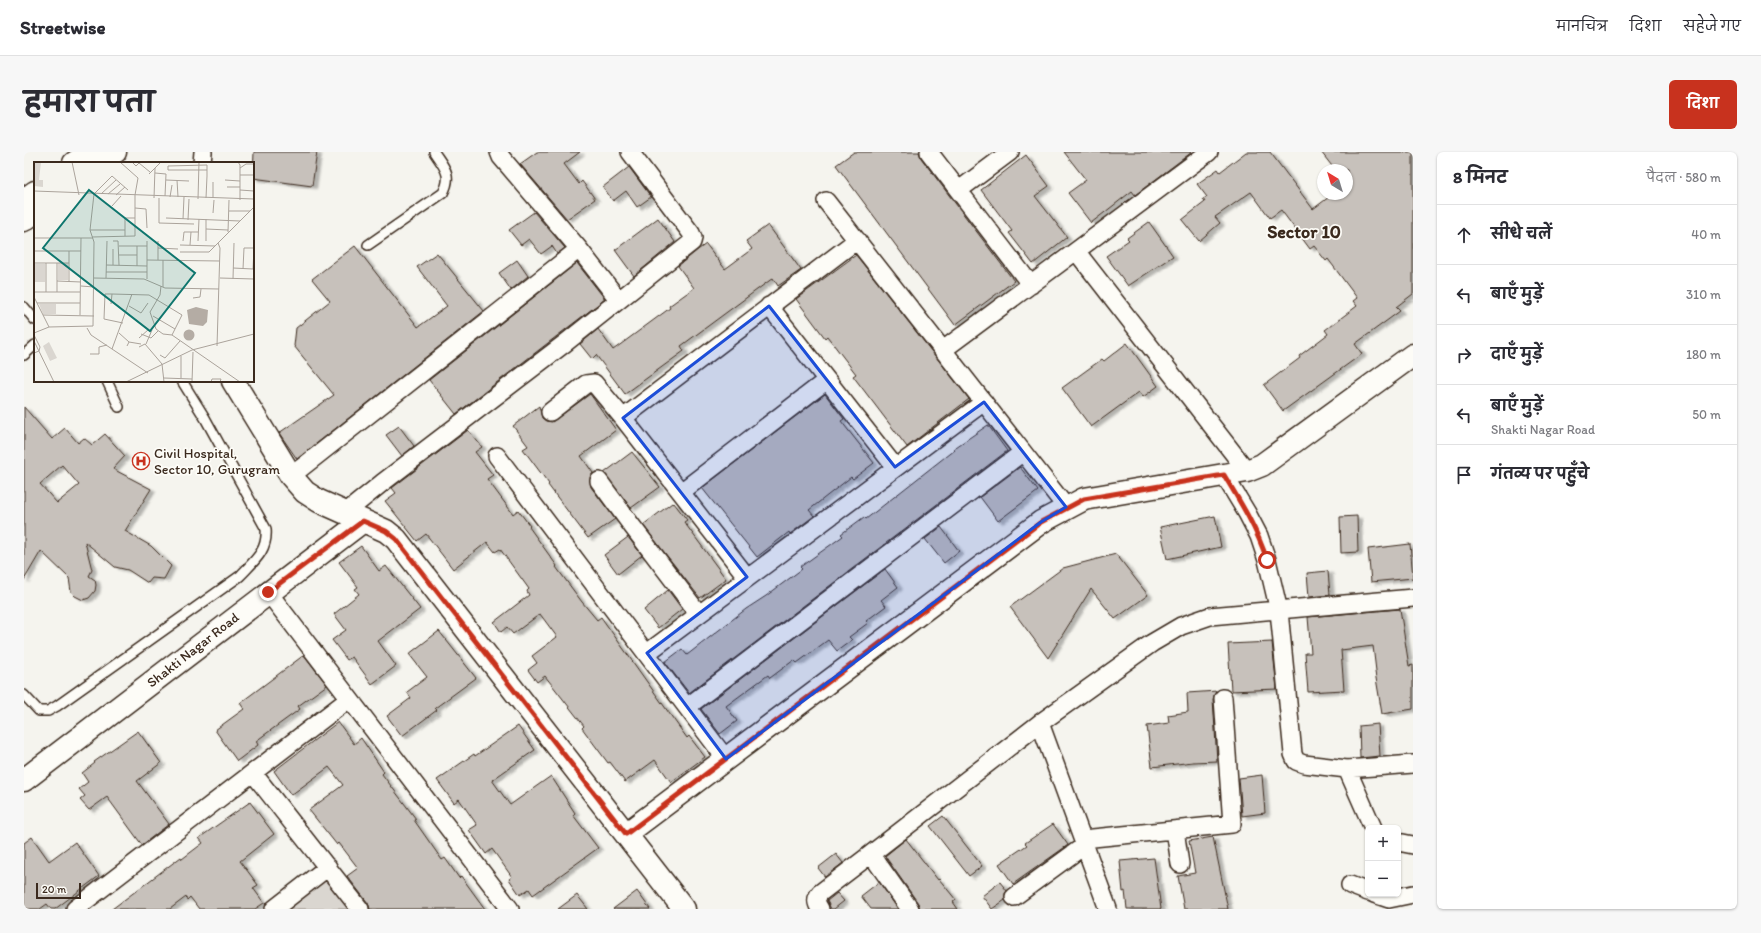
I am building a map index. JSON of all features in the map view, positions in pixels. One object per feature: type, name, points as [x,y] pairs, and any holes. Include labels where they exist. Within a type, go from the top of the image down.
[{"type":"street","points":[[76,162],[91,152],[98,162]]},
{"type":"street","points":[[100,162],[115,152]]},
{"type":"street","points":[[202,162],[203,152]]},
{"type":"street","points":[[499,152],[501,158],[579,250],[618,300]]},
{"type":"street","points":[[354,517],[382,483],[564,344],[687,247],[693,238],[691,233],[630,152]]},
{"type":"street","points":[[929,152],[1031,285]]},
{"type":"street","points":[[958,190],[1010,152]]},
{"type":"street","points":[[943,350],[1209,152]]},
{"type":"street","points":[[24,200],[34,193]]},
{"type":"street","points":[[826,201],[1066,507]]},
{"type":"street","points":[[24,220],[34,213]]},
{"type":"street","points":[[623,418],[856,240]]},
{"type":"street","points":[[291,476],[579,250]]},
{"type":"street","points":[[1076,251],[1247,471]]},
{"type":"street","points":[[769,306],[895,467]]},
{"type":"street","points":[[626,834],[1041,522],[1066,507],[1084,499],[1247,471],[1262,465],[1413,355]]},
{"type":"street","points":[[681,492],[827,380]]},
{"type":"street","points":[[233,382],[291,476],[305,492],[319,501],[386,531],[396,539],[626,834],[680,908]]},
{"type":"street","points":[[550,412],[589,382],[594,383],[747,577]]},
{"type":"street","points":[[647,653],[747,577],[984,402]]},
{"type":"street","points":[[687,707],[1023,452]]},
{"type":"street","points":[[497,456],[726,759]]},
{"type":"street","points":[[1224,475],[1259,536],[1267,560],[1278,611],[1293,754],[1296,761],[1304,764],[1347,769],[1413,764]]},
{"type":"street","points":[[599,481],[699,614]]},
{"type":"street","name":"Shakti Nagar Road","points":[[24,780],[268,592],[354,517]]},
{"type":"street","points":[[268,592],[510,909]]},
{"type":"street","points":[[820,909],[816,902],[816,897],[820,893],[1040,724],[1152,643],[1181,626],[1210,616],[1413,598]]},
{"type":"street","points":[[1014,896],[1084,842],[1232,824],[1224,698]]},
{"type":"street","points":[[75,909],[349,699]]},
{"type":"street","points":[[1040,724],[1108,909]]},
{"type":"street","points":[[1347,769],[1372,825]]},
{"type":"street","points":[[253,773],[360,909]]},
{"type":"street","points":[[1175,830],[1180,864]]},
{"type":"street","points":[[1401,843],[1413,845]]},
{"type":"street","points":[[871,854],[910,909]]},
{"type":"street","points":[[274,909],[328,867]]},
{"type":"street","points":[[1350,885],[1365,891]]},
{"type":"street","points":[[1382,901],[1413,894]]},
{"type":"lane","points":[[368,245],[443,193],[447,185],[448,178],[445,168],[434,152]]},
{"type":"lane","points":[[24,307],[34,319]]},
{"type":"lane","points":[[24,355],[34,346]]},
{"type":"lane","points":[[107,382],[119,407]]},
{"type":"lane","points":[[24,695],[38,711],[48,711],[57,706],[240,576],[258,557],[265,546],[266,529],[205,418],[183,382]]},
{"type":"highlighted area","points":[[769,306],[895,467],[984,402],[1066,507],[1041,522],[726,759],[647,653],[747,577],[623,418]]},
{"type":"shaded area","points":[[325,880],[348,909],[288,909]]},
{"type":"building","points":[[254,152],[317,152],[312,186],[254,178]]},
{"type":"building","points":[[537,152],[580,152],[564,164],[579,184],[582,181],[595,199],[567,219],[520,164]]},
{"type":"building","points":[[854,152],[919,152],[921,158],[1014,281],[955,325],[836,165]]},
{"type":"building","points":[[1064,152],[1192,152],[1135,195],[1132,191],[1091,223],[1068,193],[1086,180]]},
{"type":"building","points":[[1246,152],[1270,152],[1313,209],[1325,200],[1353,200],[1353,164],[1330,164],[1321,152],[1413,152],[1413,294],[1396,307],[1400,311],[1355,344],[1362,354],[1283,411],[1264,385],[1300,358],[1299,356],[1328,334],[1325,330],[1357,306],[1353,301],[1357,298],[1328,259],[1326,261],[1314,246],[1310,249],[1281,210],[1270,218],[1251,192],[1215,217],[1220,223],[1199,241],[1182,220],[1205,202],[1203,199],[1207,197],[1197,184],[1218,169],[1220,172]]},
{"type":"building","points":[[1026,155],[1049,186],[1035,196],[1067,237],[1033,264],[1009,233],[1012,231],[981,190]]},
{"type":"building","points":[[629,167],[651,197],[637,207],[626,191],[613,201],[603,187]]},
{"type":"building","points":[[534,212],[565,248],[557,254],[552,246],[541,254],[529,239],[521,245],[509,230]]},
{"type":"building","points":[[658,218],[675,242],[634,276],[615,250]]},
{"type":"building","points":[[1149,222],[1173,256],[1128,286],[1106,256],[1129,240],[1127,238]]},
{"type":"building","points":[[768,225],[801,270],[778,286],[773,278],[681,346],[684,351],[625,394],[596,355],[592,359],[580,344],[598,329],[613,350],[670,308],[669,306],[694,288],[678,266],[699,249],[706,244],[725,269],[752,249],[746,241]]},
{"type":"building","points":[[355,246],[418,327],[447,306],[417,267],[437,253],[484,311],[297,459],[279,433],[334,395],[294,346],[296,328],[330,301],[312,279]]},
{"type":"building","points":[[856,255],[969,399],[907,447],[853,376],[856,374],[827,336],[825,338],[796,299]]},
{"type":"building","points":[[517,260],[528,276],[511,290],[499,273]]},
{"type":"building","points":[[577,263],[605,299],[456,414],[429,380]]},
{"type":"building","points":[[1127,343],[1158,386],[1143,397],[1139,392],[1091,427],[1062,388],[1102,359],[1104,361]]},
{"type":"building","points":[[590,394],[616,430],[581,456],[593,473],[590,477],[591,487],[615,519],[588,538],[523,449],[528,446],[513,426],[539,406],[542,418],[546,421],[552,422]]},
{"type":"building","points":[[825,394],[844,419],[841,421],[874,463],[853,479],[851,477],[809,510],[814,516],[790,534],[789,532],[757,557],[702,488]]},
{"type":"building","points":[[24,407],[52,439],[65,428],[78,443],[84,438],[92,445],[105,434],[125,456],[113,469],[151,489],[125,531],[151,546],[171,566],[164,579],[152,578],[148,583],[128,570],[115,567],[85,542],[92,570],[89,576],[95,580],[96,585],[95,591],[89,598],[83,600],[75,596],[71,592],[69,578],[41,551],[24,580]],"holes":[[[62,465],[79,485],[57,503],[40,484]]]},
{"type":"building","points":[[988,425],[1007,451],[689,693],[665,662],[682,649],[687,655],[746,609],[802,569],[800,567],[843,536],[841,534],[864,517],[866,519],[954,450],[953,449]]},
{"type":"building","points":[[399,426],[414,446],[402,456],[386,435]]},
{"type":"building","points":[[468,430],[482,447],[475,452],[493,475],[487,479],[513,514],[518,510],[557,566],[556,567],[582,602],[597,620],[601,617],[687,738],[689,736],[705,757],[671,782],[655,760],[625,782],[610,762],[608,763],[582,728],[584,726],[545,676],[537,682],[528,670],[537,663],[532,656],[557,637],[540,614],[513,634],[507,627],[501,632],[494,622],[529,595],[527,591],[529,589],[500,549],[495,552],[487,542],[453,569],[426,534],[417,541],[385,501],[396,493],[392,488]]},
{"type":"building","points":[[632,452],[660,487],[631,508],[604,473]]},
{"type":"building","points":[[1020,467],[1038,491],[998,521],[980,497]]},
{"type":"building","points":[[674,503],[687,520],[684,522],[726,579],[700,598],[643,525]]},
{"type":"building","points":[[1215,516],[1221,547],[1167,559],[1160,527]]},
{"type":"building","points":[[1357,516],[1358,552],[1341,553],[1340,517]]},
{"type":"building","points":[[941,527],[959,551],[944,563],[925,539]]},
{"type":"building","points":[[628,537],[642,555],[618,574],[604,555]]},
{"type":"building","points":[[1410,544],[1413,578],[1371,582],[1368,549]]},
{"type":"building","points":[[361,546],[379,571],[386,566],[420,609],[378,641],[396,666],[372,684],[352,657],[347,660],[332,640],[346,630],[334,614],[359,594],[355,589],[358,587],[339,562]]},
{"type":"building","points":[[1116,554],[1148,595],[1115,619],[1091,589],[1048,658],[1010,607],[1063,568]]},
{"type":"building","points":[[885,569],[898,587],[881,600],[886,606],[866,621],[868,623],[849,637],[852,640],[837,651],[828,640],[797,663],[794,660],[770,678],[768,675],[726,706],[737,721],[720,734],[701,709]]},
{"type":"building","points":[[1328,571],[1330,595],[1309,597],[1307,573]]},
{"type":"building","points":[[668,590],[682,609],[658,628],[644,610]]},
{"type":"building","points":[[1400,609],[1409,666],[1413,665],[1413,709],[1382,714],[1375,672],[1373,646],[1341,650],[1344,690],[1308,692],[1305,653],[1311,653],[1308,617]]},
{"type":"building","points":[[439,631],[476,678],[435,708],[437,710],[402,736],[387,716],[411,698],[407,692],[427,677],[409,654]]},
{"type":"building","points":[[1272,642],[1277,689],[1231,691],[1228,644]]},
{"type":"building","points":[[304,655],[327,685],[298,706],[300,709],[256,741],[258,745],[237,761],[215,730],[244,709],[240,703]]},
{"type":"building","points":[[1217,691],[1213,699],[1217,761],[1193,762],[1152,767],[1147,726],[1169,723],[1168,715],[1188,712],[1187,693]]},
{"type":"building","points":[[338,722],[354,744],[361,738],[384,772],[382,774],[416,819],[414,820],[442,860],[445,858],[459,878],[461,876],[485,909],[370,909],[368,903],[347,876],[358,868],[339,843],[337,845],[309,810],[343,785],[329,767],[291,795],[274,771]]},
{"type":"building","points":[[1378,724],[1380,756],[1360,758],[1359,726]]},
{"type":"building","points":[[518,726],[535,750],[492,780],[510,805],[551,776],[575,813],[573,815],[598,848],[533,895],[529,889],[520,895],[509,879],[512,877],[492,849],[486,854],[469,830],[477,825],[459,799],[454,803],[437,780]]},
{"type":"building","points":[[138,731],[161,763],[137,781],[169,824],[142,845],[107,797],[89,810],[80,800],[85,796],[79,789],[88,782],[82,773],[95,763],[94,762]]},
{"type":"building","points":[[1262,775],[1265,813],[1242,816],[1239,778]]},
{"type":"building","points":[[250,802],[274,834],[240,861],[258,885],[253,888],[264,903],[255,909],[199,909],[190,897],[187,900],[186,897],[170,909],[112,909],[181,857],[182,859],[203,843],[199,838]]},
{"type":"building","points":[[943,816],[982,866],[969,876],[930,826]]},
{"type":"building","points":[[1053,824],[1068,845],[1013,884],[999,864],[1027,845],[1025,843]]},
{"type":"building","points":[[32,837],[49,861],[75,842],[99,876],[55,909],[51,909],[47,904],[40,909],[24,909],[24,843]]},
{"type":"building","points":[[1213,837],[1228,909],[1184,909],[1178,876],[1195,873],[1189,841]]},
{"type":"building","points":[[906,839],[938,880],[939,879],[956,900],[953,902],[958,909],[920,909],[918,903],[885,856]]},
{"type":"building","points":[[836,854],[843,863],[825,877],[818,868]]},
{"type":"building","points":[[1154,858],[1161,909],[1127,909],[1125,891],[1123,892],[1120,861]]},
{"type":"building","points":[[879,882],[898,909],[871,909],[861,896]]},
{"type":"building","points":[[1000,882],[1007,891],[1005,893],[1005,900],[992,909],[982,896]]},
{"type":"building","points":[[637,891],[650,909],[613,909]]},
{"type":"building","points":[[837,893],[844,901],[834,909],[831,909],[827,901]]},
{"type":"building","points":[[577,895],[588,909],[558,909]]},
{"type":"place","name":"Civil Hospital, Sector 10, Gurugram","points":[[141,461]]},
{"type":"district","name":"Sector 10","points":[[1304,232]]},
{"type":"route","points":[[268,592],[363,521],[386,531],[396,539],[626,834],[1041,522],[1066,507],[1084,499],[1224,475],[1259,536],[1267,560]]}]
